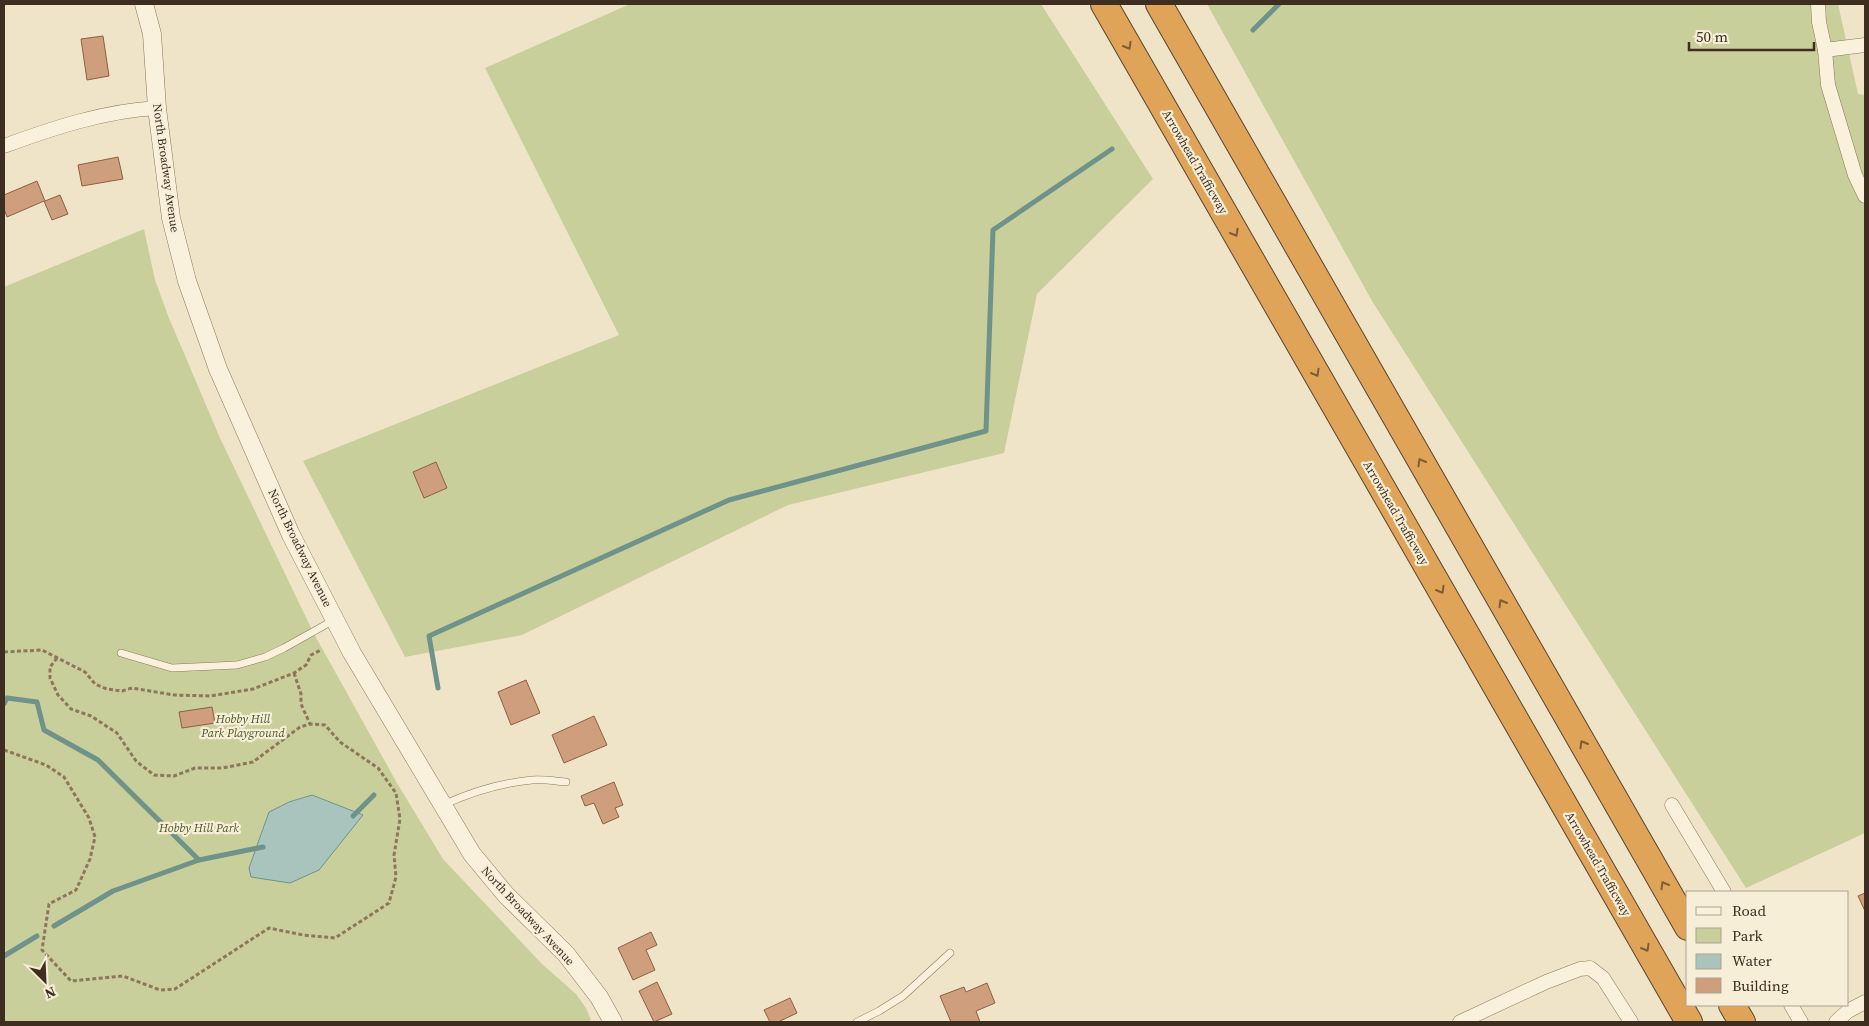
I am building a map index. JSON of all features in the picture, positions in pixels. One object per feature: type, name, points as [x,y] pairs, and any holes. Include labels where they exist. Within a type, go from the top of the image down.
[{"type":"highway","name":"Arrowhead Trafficway","points":[[1104,4],[1688,1022]]},
{"type":"highway","points":[[1159,4],[1686,924]]},
{"type":"highway","points":[[1733,1006],[1742,1022]]},
{"type":"street","name":"North Broadway Avenue","points":[[144,4],[152,34],[157,108],[171,218],[187,281],[222,378],[291,535],[352,653],[472,854],[506,895],[566,954],[599,997],[613,1022]]},
{"type":"street","points":[[1818,4],[1818,22],[1825,50],[1828,85],[1854,175],[1865,196]]},
{"type":"street","points":[[1825,50],[1865,44]]},
{"type":"street","points":[[4,146],[39,133],[107,114],[157,108]]},
{"type":"street","points":[[1672,805],[1723,891]]},
{"type":"street","points":[[1460,1022],[1566,974],[1590,968],[1603,978],[1631,1022]]},
{"type":"street","points":[[1836,1022],[1848,1011],[1865,1002]]},
{"type":"street","points":[[1791,1006],[1801,1022]]},
{"type":"lane","points":[[122,653],[172,668],[205,668],[237,665],[265,657],[335,620]]},
{"type":"lane","points":[[442,805],[468,793],[510,783],[534,780],[566,782]]},
{"type":"lane","points":[[857,1022],[903,996],[950,953]]},
{"type":"path","points":[[4,652],[42,650],[85,672],[95,684],[107,689],[122,691],[132,688],[174,695],[210,696],[253,689],[294,673],[306,665],[311,655],[321,650]]},
{"type":"path","points":[[4,750],[46,765],[64,777],[89,818],[95,837],[90,859],[76,890],[50,904],[42,950],[71,981],[123,976],[160,990],[175,989],[269,928],[303,936],[335,938],[389,904],[396,877],[394,855],[400,819],[396,793],[378,768],[340,742],[325,725],[310,724],[300,727],[253,762],[222,768],[195,768],[174,776],[154,775],[136,761],[117,733],[91,716],[71,709],[58,695],[50,678],[50,667],[56,658]]},
{"type":"path","points":[[294,673],[301,694],[300,704],[310,724]]},
{"type":"green space","points":[[630,4],[1041,4],[1153,179],[1037,294],[1004,453],[788,505],[522,635],[405,657],[303,461],[619,335],[485,68]]},
{"type":"green space","points":[[1207,4],[1838,4],[1858,94],[1865,95],[1865,833],[1746,888],[1372,301]]},
{"type":"green space","name":"Hobby Hill Park","points":[[144,229],[155,280],[169,318],[220,438],[313,632],[397,783],[443,859],[541,963],[576,994],[586,1008],[591,1020],[587,1022],[4,1022],[4,287]]},
{"type":"water","points":[[312,795],[363,815],[319,870],[290,883],[251,877],[249,868],[269,812],[289,802]]},
{"type":"building","points":[[103,36],[109,76],[87,80],[81,39]]},
{"type":"building","points":[[118,157],[123,179],[82,186],[78,165]]},
{"type":"building","points":[[37,181],[45,201],[60,195],[68,214],[52,220],[44,201],[7,217],[4,209],[4,195]]},
{"type":"building","points":[[436,462],[447,488],[424,498],[413,472]]},
{"type":"building","points":[[526,680],[540,713],[511,725],[498,692]]},
{"type":"building","points":[[212,707],[215,723],[182,728],[179,712]]},
{"type":"building","points":[[594,716],[607,745],[564,763],[552,735]]},
{"type":"building","points":[[614,782],[623,805],[615,808],[619,817],[603,824],[594,803],[585,806],[581,796]]},
{"type":"building","points":[[1865,893],[1865,911],[1858,896]]},
{"type":"building","points":[[651,932],[657,945],[646,950],[655,970],[633,980],[618,948]]},
{"type":"building","points":[[657,982],[672,1014],[654,1022],[639,991]]},
{"type":"building","points":[[987,983],[995,1003],[976,1011],[980,1022],[951,1022],[940,996],[964,987],[966,992]]},
{"type":"building","points":[[790,998],[797,1013],[778,1022],[770,1022],[764,1010]]},
{"type":"waterway","points":[[1253,30],[1279,4]]},
{"type":"waterway","points":[[438,688],[429,636],[729,500],[986,431],[993,230],[1112,149]]},
{"type":"waterway","points":[[4,704],[7,698],[37,702],[44,730],[98,760],[199,860],[263,847]]},
{"type":"waterway","points":[[353,816],[374,795]]},
{"type":"waterway","points":[[54,926],[113,891],[199,860]]},
{"type":"waterway","points":[[4,956],[37,936]]},
{"type":"park label","name":"Hobby Hill Park Playground","points":[[243,726]]}]
